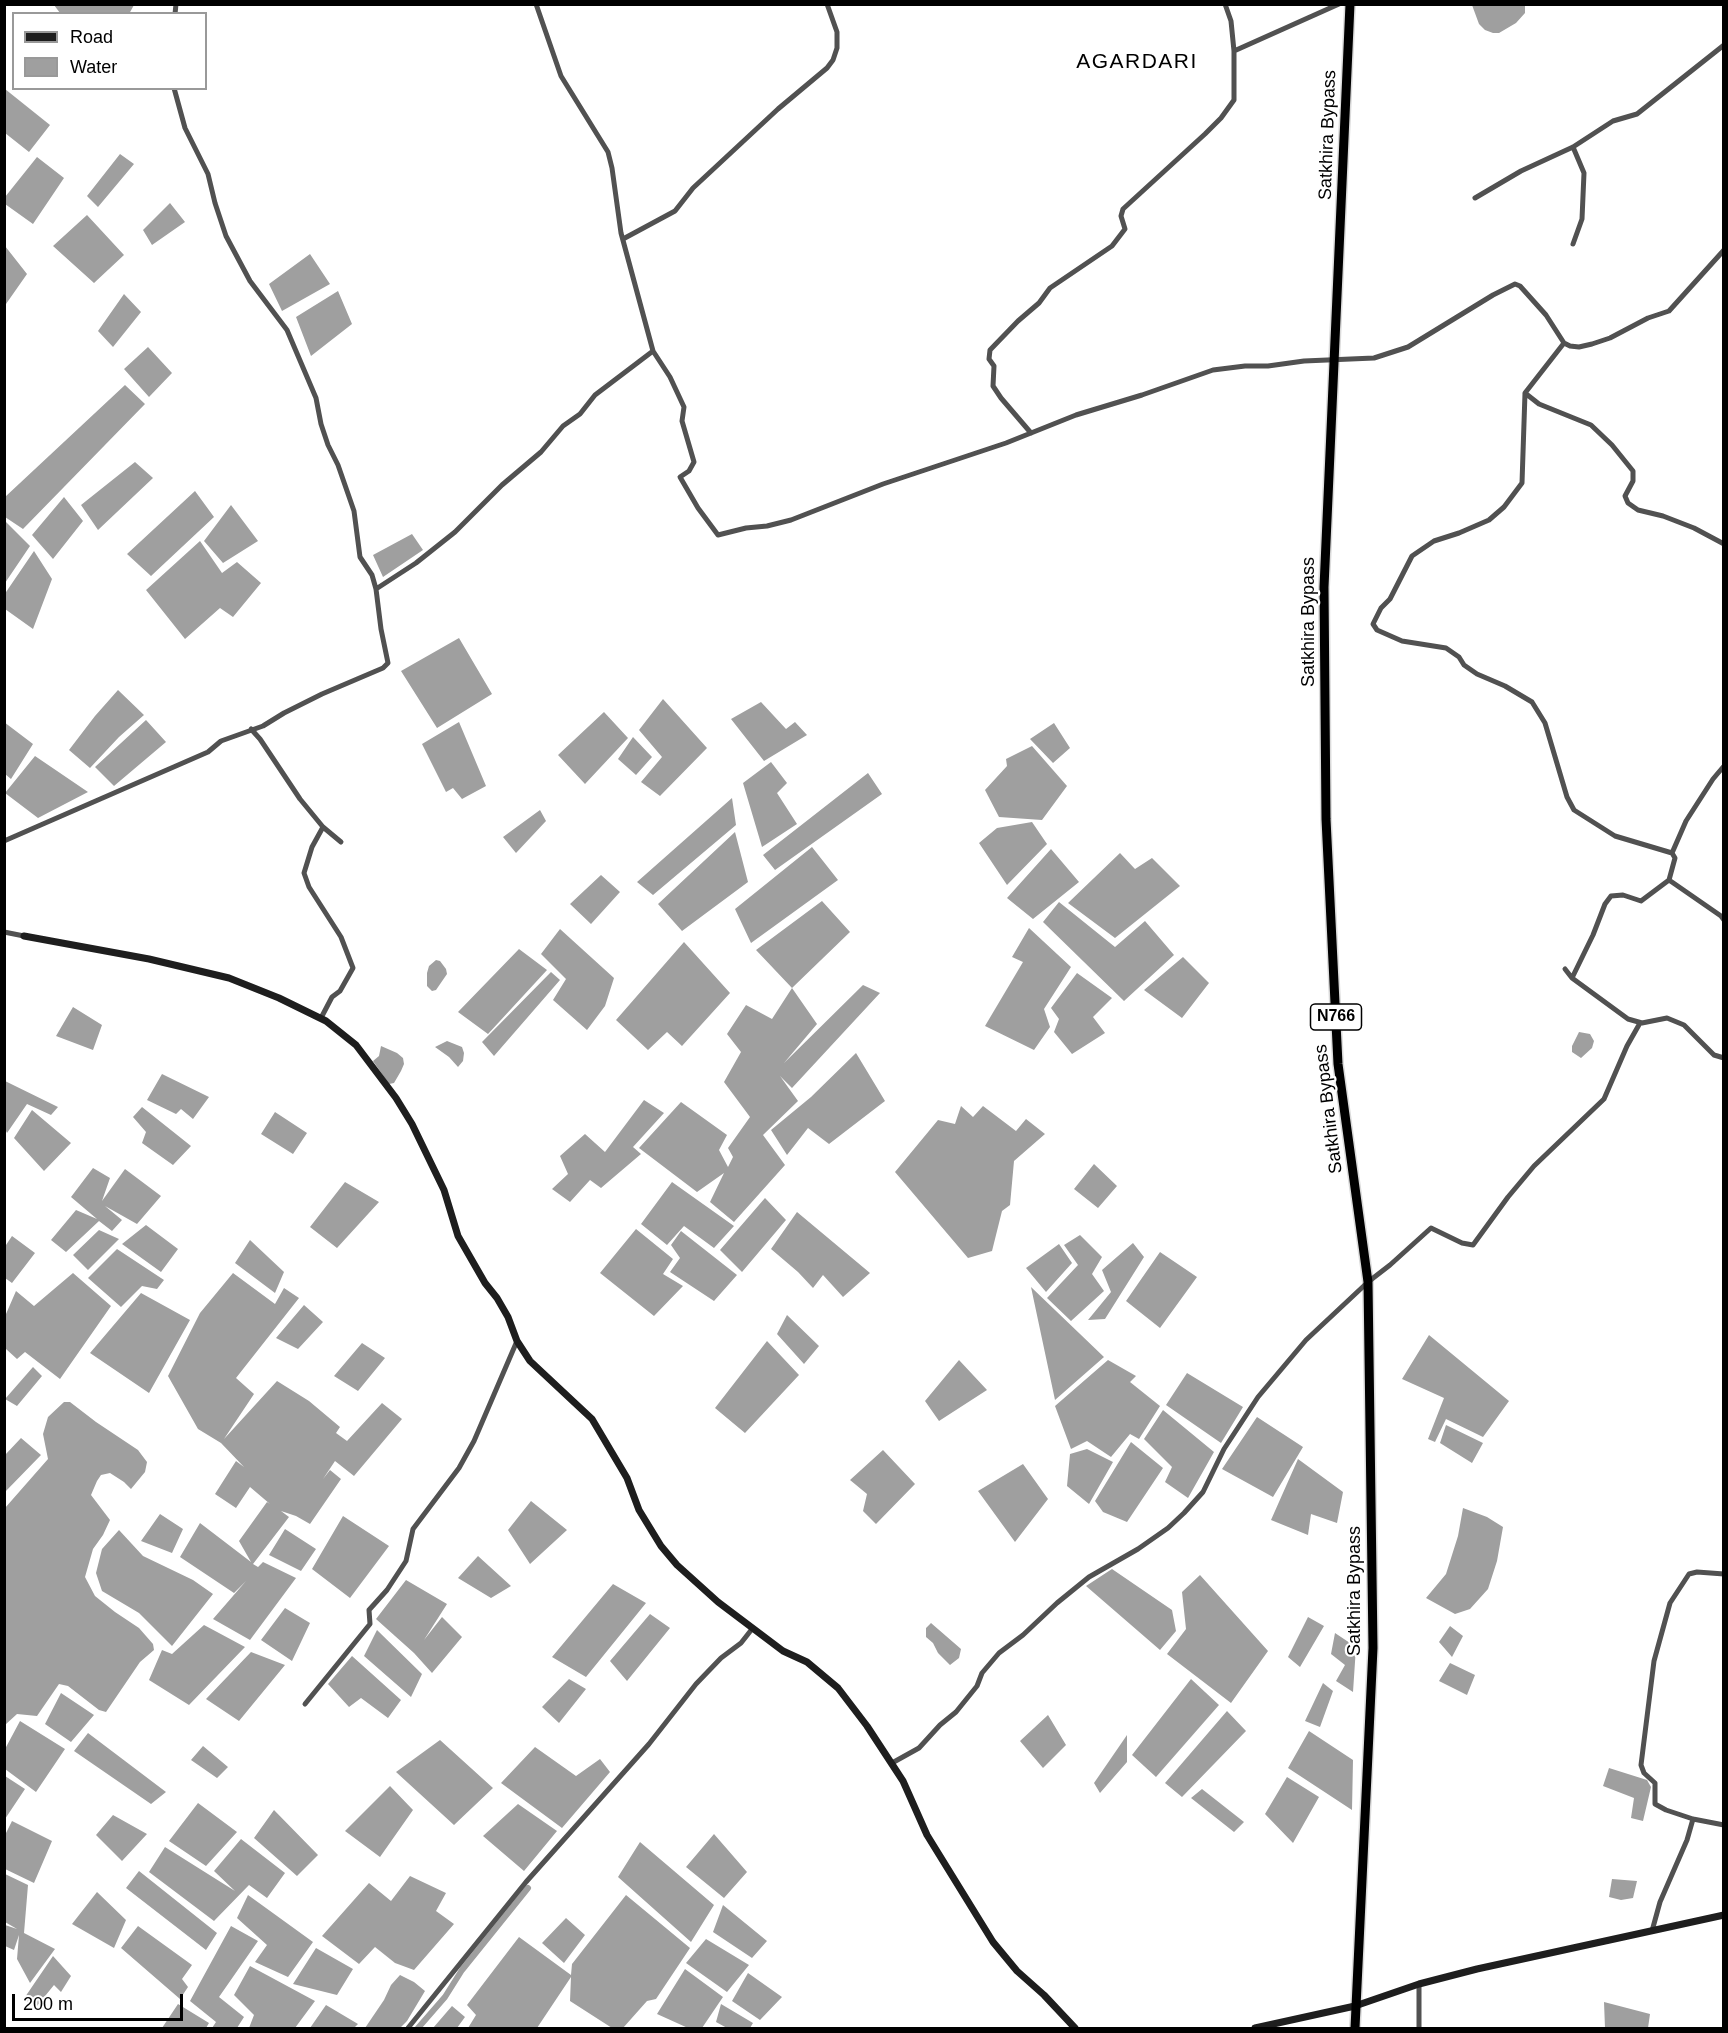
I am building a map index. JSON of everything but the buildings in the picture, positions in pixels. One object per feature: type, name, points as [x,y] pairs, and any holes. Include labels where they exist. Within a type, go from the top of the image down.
[{"type":"highway","name":"Satkhira Bypass","points":[[1350,4],[1324,587],[1326,819],[1338,1065],[1368,1282],[1373,1648],[1355,2028]]},
{"type":"street","points":[[536,4],[561,76],[608,152],[623,239],[653,351],[670,377],[684,407],[682,420],[694,462],[689,471],[680,477],[718,535],[791,519],[1076,415],[1213,370],[1335,359],[1374,358],[1408,347],[1479,303],[1515,284],[1520,286],[1546,315],[1564,343],[1579,347],[1592,344],[1610,338],[1648,318],[1669,311],[1724,250]]},
{"type":"street","points":[[623,239],[675,211],[693,188],[778,109],[827,68],[837,48],[837,32],[827,4]]},
{"type":"street","points":[[1031,433],[993,386],[994,366],[989,359],[990,350],[1039,303],[1050,288],[1112,246],[1125,229],[1121,216],[1123,209],[1221,118],[1234,99],[1234,51],[1231,21],[1225,4]]},
{"type":"street","points":[[1234,51],[1339,4]]},
{"type":"street","points":[[1475,198],[1521,171],[1573,147],[1613,121],[1637,114],[1724,45]]},
{"type":"street","points":[[4,842],[208,752],[220,741],[263,726],[321,694],[383,668],[388,663],[376,589],[372,575],[360,557],[354,511],[338,465],[328,445],[316,398],[286,330],[250,281],[226,236],[214,203],[208,174],[185,128],[175,90]]},
{"type":"street","points":[[1573,147],[1584,173],[1582,219],[1573,244]]},
{"type":"street","points":[[1564,343],[1525,393],[1522,483],[1504,507],[1489,520],[1459,533],[1434,540],[1412,556],[1390,599],[1381,608],[1373,624],[1377,630],[1402,641],[1446,648],[1477,674],[1512,689],[1532,702],[1545,723],[1574,810],[1615,836],[1672,853],[1675,858],[1669,880],[1641,901],[1623,895],[1611,896],[1605,904],[1572,978]]},
{"type":"street","points":[[376,589],[416,563],[455,532],[502,485],[541,453],[563,426],[584,410],[596,395],[653,351]]},
{"type":"street","points":[[1525,393],[1539,404],[1591,424],[1612,445],[1633,471],[1633,482],[1625,496],[1628,503],[1638,510],[1663,516],[1694,528],[1724,544]]},
{"type":"street","points":[[251,729],[300,799],[323,827],[341,842]]},
{"type":"street","points":[[1672,853],[1686,821],[1713,778],[1724,766]]},
{"type":"street","points":[[321,1018],[332,997],[340,991],[353,968],[341,937],[309,887],[304,873],[312,847],[323,827]]},
{"type":"street","points":[[1669,880],[1724,920]]},
{"type":"street","points":[[4,932],[149,959],[229,978],[321,1018],[356,1046],[405,1111],[437,1172],[458,1236],[508,1317],[517,1341],[530,1361],[592,1419],[627,1478],[639,1509],[661,1546],[677,1565],[718,1602],[783,1651],[807,1662],[838,1688],[867,1726],[903,1781],[927,1835],[993,1942],[1017,1971],[1044,1995],[1075,2028]]},
{"type":"street","points":[[1565,969],[1572,978],[1628,1019],[1640,1023],[1667,1018],[1684,1025],[1714,1055],[1724,1058]]},
{"type":"street","points":[[891,1763],[919,1748],[940,1725],[956,1712],[977,1686],[982,1673],[999,1653],[1023,1635],[1057,1602],[1089,1577],[1138,1549],[1176,1521],[1203,1492],[1224,1449],[1258,1397],[1306,1340],[1368,1282],[1431,1228],[1462,1243],[1473,1245],[1534,1166],[1604,1100],[1627,1046],[1640,1023]]},
{"type":"street","points":[[305,1704],[370,1624],[369,1610],[387,1590],[406,1562],[413,1529],[459,1468],[474,1441],[517,1341]]},
{"type":"street","points":[[1724,1574],[1697,1572],[1689,1574],[1670,1602],[1654,1661],[1641,1765],[1644,1773],[1655,1783],[1654,1804],[1693,1819],[1724,1825]]},
{"type":"street","points":[[408,2028],[526,1882],[649,1744],[696,1684],[720,1658],[741,1643],[752,1629]]},
{"type":"street","points":[[1652,1931],[1660,1902],[1687,1840],[1693,1819]]},
{"type":"street","points":[[1255,2028],[1355,2006],[1419,1984],[1489,1966],[1724,1915]]},
{"type":"street","points":[[1419,1984],[1419,2028]]},
{"type":"water","points":[[54,5],[134,5],[130,12],[59,12]]},
{"type":"water","points":[[1472,5],[1525,5],[1525,13],[1516,23],[1499,33],[1493,33],[1485,30],[1479,24]]},
{"type":"water","points":[[5,89],[50,125],[29,152],[5,133]]},
{"type":"water","points":[[120,154],[134,164],[98,207],[87,196]]},
{"type":"water","points":[[37,157],[64,178],[33,224],[5,204],[5,197]]},
{"type":"water","points":[[170,203],[185,222],[152,245],[143,230]]},
{"type":"water","points":[[87,215],[124,255],[94,283],[53,246]]},
{"type":"water","points":[[5,246],[27,274],[6,304],[4,303]]},
{"type":"water","points":[[310,254],[330,284],[282,311],[269,284]]},
{"type":"water","points":[[338,291],[352,324],[311,356],[296,317]]},
{"type":"water","points":[[124,294],[141,312],[113,347],[98,331]]},
{"type":"water","points":[[148,347],[172,373],[149,397],[124,369]]},
{"type":"water","points":[[125,385],[145,404],[23,529],[5,517],[5,497]]},
{"type":"water","points":[[135,462],[153,478],[98,530],[81,505]]},
{"type":"water","points":[[195,491],[214,517],[151,576],[127,554]]},
{"type":"water","points":[[64,497],[83,521],[53,559],[32,535]]},
{"type":"water","points":[[231,505],[258,541],[223,563],[204,541]]},
{"type":"water","points":[[5,521],[30,546],[5,583]]},
{"type":"water","points":[[412,534],[423,550],[383,577],[373,555]]},
{"type":"water","points":[[200,541],[222,573],[237,562],[261,583],[233,617],[220,608],[185,639],[146,590]]},
{"type":"water","points":[[34,551],[52,579],[33,629],[5,609],[4,595]]},
{"type":"water","points":[[459,638],[492,694],[437,728],[401,671]]},
{"type":"water","points":[[118,690],[144,715],[119,737],[90,768],[69,750]]},
{"type":"water","points":[[663,699],[707,748],[660,796],[641,782],[662,757],[639,730]]},
{"type":"water","points":[[761,702],[786,729],[795,722],[807,735],[764,761],[731,719]]},
{"type":"water","points":[[604,712],[628,738],[585,784],[558,755]]},
{"type":"water","points":[[146,720],[166,742],[114,786],[95,767]]},
{"type":"water","points":[[4,722],[33,744],[11,779],[5,774]]},
{"type":"water","points":[[459,722],[486,786],[462,799],[453,788],[446,792],[422,744]]},
{"type":"water","points":[[1054,723],[1070,748],[1053,763],[1030,739]]},
{"type":"water","points":[[633,737],[652,757],[636,775],[618,759]]},
{"type":"water","points":[[1032,746],[1067,786],[1042,820],[999,817],[985,790],[1007,766],[1006,759]]},
{"type":"water","points":[[35,756],[88,792],[38,818],[5,793]]},
{"type":"water","points":[[771,762],[787,783],[777,793],[797,824],[762,847],[743,783]]},
{"type":"water","points":[[868,773],[882,794],[775,870],[763,855]]},
{"type":"water","points":[[732,798],[736,825],[653,895],[637,882]]},
{"type":"water","points":[[540,810],[546,821],[516,853],[503,837]]},
{"type":"water","points":[[1032,822],[1047,844],[1007,885],[979,843],[997,828]]},
{"type":"water","points":[[735,832],[748,882],[682,931],[658,904]]},
{"type":"water","points":[[812,847],[838,880],[751,943],[735,909]]},
{"type":"water","points":[[1051,849],[1079,882],[1033,919],[1007,898]]},
{"type":"water","points":[[1120,853],[1135,869],[1152,858],[1180,886],[1115,938],[1068,903]]},
{"type":"water","points":[[601,875],[620,892],[591,924],[570,904]]},
{"type":"water","points":[[822,901],[850,932],[792,988],[756,950]]},
{"type":"water","points":[[1059,902],[1115,947],[1145,921],[1174,955],[1124,1001],[1043,922]]},
{"type":"water","points":[[1029,928],[1071,967],[1044,1009],[1050,1027],[1034,1050],[985,1026],[1023,962],[1012,957]]},
{"type":"water","points":[[560,929],[614,978],[605,1006],[587,1030],[553,1000],[566,979],[541,954]]},
{"type":"water","points":[[684,942],[730,993],[682,1046],[667,1032],[648,1050],[616,1020]]},
{"type":"water","points":[[519,949],[547,970],[488,1034],[458,1012]]},
{"type":"water","points":[[1183,957],[1209,983],[1182,1018],[1144,990]]},
{"type":"water","points":[[436,960],[440,961],[447,974],[436,990],[432,991],[427,986],[427,973],[429,966]]},
{"type":"water","points":[[551,972],[560,980],[494,1056],[482,1042]]},
{"type":"water","points":[[1077,973],[1112,998],[1093,1017],[1105,1033],[1072,1054],[1054,1032],[1059,1019],[1051,1008]]},
{"type":"water","points":[[863,985],[880,993],[792,1088],[780,1076],[798,1101],[763,1135],[785,1165],[734,1222],[710,1202],[724,1173],[697,1192],[639,1148],[681,1102],[727,1135],[719,1150],[728,1167],[733,1157],[728,1148],[750,1117],[724,1082],[741,1052],[727,1034],[746,1005],[772,1019],[792,988],[817,1024],[784,1063]]},
{"type":"water","points":[[73,1007],[102,1025],[93,1050],[56,1036]]},
{"type":"water","points":[[1579,1032],[1590,1034],[1594,1041],[1592,1048],[1581,1058],[1572,1052],[1572,1046]]},
{"type":"water","points":[[447,1041],[462,1047],[463,1061],[458,1067],[435,1047]]},
{"type":"water","points":[[381,1046],[403,1058],[404,1064],[394,1083],[389,1084],[373,1061],[379,1056]]},
{"type":"water","points":[[856,1053],[885,1101],[829,1144],[808,1128],[787,1155],[771,1130],[811,1097]]},
{"type":"water","points":[[162,1074],[209,1097],[193,1119],[181,1109],[176,1114],[147,1100]]},
{"type":"water","points":[[4,1081],[58,1107],[51,1115],[27,1104],[7,1133]]},
{"type":"water","points":[[644,1100],[664,1113],[633,1147],[641,1154],[601,1188],[590,1180],[570,1202],[552,1189],[568,1174],[560,1156],[585,1134],[605,1152]]},
{"type":"water","points":[[961,1106],[973,1117],[983,1106],[1016,1131],[1026,1119],[1045,1134],[1014,1161],[1010,1205],[1002,1211],[992,1251],[968,1258],[895,1172],[938,1120],[955,1124]]},
{"type":"water","points":[[142,1107],[191,1146],[173,1165],[142,1143],[146,1132],[133,1117]]},
{"type":"water","points":[[32,1110],[71,1143],[44,1171],[14,1138]]},
{"type":"water","points":[[275,1112],[307,1133],[293,1154],[261,1134]]},
{"type":"water","points":[[1094,1164],[1117,1186],[1098,1208],[1074,1189]]},
{"type":"water","points":[[93,1168],[110,1178],[102,1201],[125,1169],[161,1196],[137,1224],[105,1206],[122,1220],[112,1231],[99,1221],[66,1252],[51,1240],[76,1210],[97,1219],[71,1197]]},
{"type":"water","points":[[345,1182],[379,1202],[337,1248],[310,1227]]},
{"type":"water","points":[[672,1182],[734,1226],[714,1248],[684,1226],[667,1245],[641,1224]]},
{"type":"water","points":[[765,1198],[786,1220],[742,1272],[720,1250]]},
{"type":"water","points":[[797,1212],[870,1273],[843,1297],[823,1275],[813,1288],[771,1249]]},
{"type":"water","points":[[146,1225],[178,1249],[161,1272],[122,1244]]},
{"type":"water","points":[[636,1229],[673,1259],[663,1274],[683,1286],[654,1316],[600,1273]]},
{"type":"water","points":[[99,1230],[119,1239],[88,1270],[73,1255]]},
{"type":"water","points":[[681,1231],[737,1275],[714,1301],[670,1272],[680,1258],[671,1245]]},
{"type":"water","points":[[1080,1235],[1102,1257],[1092,1274],[1104,1291],[1071,1321],[1047,1298],[1078,1265],[1064,1245]]},
{"type":"water","points":[[12,1236],[35,1253],[12,1283],[5,1278],[4,1248]]},
{"type":"water","points":[[250,1240],[284,1272],[275,1293],[235,1263]]},
{"type":"water","points":[[1133,1243],[1144,1257],[1105,1319],[1088,1320],[1111,1292],[1102,1270]]},
{"type":"water","points":[[1059,1244],[1072,1263],[1046,1292],[1026,1268]]},
{"type":"water","points":[[117,1249],[164,1280],[157,1289],[142,1286],[121,1307],[88,1278]]},
{"type":"water","points":[[1160,1252],[1197,1277],[1160,1328],[1126,1301]]},
{"type":"water","points":[[73,1273],[111,1306],[60,1379],[25,1352],[17,1359],[6,1349],[5,1351],[5,1313],[16,1291],[34,1306]]},
{"type":"water","points":[[233,1273],[275,1304],[284,1288],[299,1298],[236,1378],[254,1394],[224,1439],[277,1381],[309,1401],[340,1427],[336,1433],[347,1441],[382,1403],[402,1419],[354,1476],[335,1461],[323,1479],[330,1470],[341,1479],[310,1524],[281,1511],[289,1517],[253,1564],[258,1567],[263,1562],[296,1578],[250,1640],[213,1619],[246,1581],[234,1593],[180,1557],[200,1523],[251,1562],[239,1541],[267,1502],[270,1504],[250,1487],[236,1508],[215,1494],[236,1461],[244,1467],[221,1443],[198,1429],[168,1376],[200,1313]]},
{"type":"water","points":[[1031,1287],[1104,1357],[1055,1400]]},
{"type":"water","points":[[141,1293],[190,1320],[149,1393],[90,1353]]},
{"type":"water","points":[[304,1305],[323,1322],[298,1349],[276,1338]]},
{"type":"water","points":[[787,1315],[819,1346],[804,1364],[777,1334]]},
{"type":"water","points":[[1429,1335],[1509,1401],[1483,1437],[1446,1419],[1435,1442],[1428,1439],[1444,1398],[1402,1379]]},
{"type":"water","points":[[767,1341],[799,1375],[745,1433],[715,1408]]},
{"type":"water","points":[[362,1343],[385,1358],[358,1391],[334,1376]]},
{"type":"water","points":[[959,1360],[987,1390],[939,1421],[925,1401]]},
{"type":"water","points":[[1108,1360],[1136,1376],[1130,1382],[1160,1406],[1139,1439],[1130,1434],[1111,1457],[1087,1441],[1071,1449],[1055,1406]]},
{"type":"water","points":[[33,1367],[42,1376],[17,1406],[5,1399]]},
{"type":"water","points":[[1187,1373],[1243,1407],[1221,1443],[1166,1405]]},
{"type":"water","points":[[64,1402],[70,1402],[138,1450],[147,1462],[145,1472],[131,1489],[110,1473],[101,1475],[97,1481],[91,1495],[110,1520],[93,1549],[85,1577],[95,1596],[139,1628],[153,1644],[154,1650],[140,1662],[106,1712],[99,1710],[68,1686],[59,1684],[37,1716],[17,1714],[5,1725],[5,1508],[48,1459],[43,1434],[48,1417]]},
{"type":"water","points":[[1163,1410],[1214,1452],[1188,1498],[1165,1482],[1172,1467],[1144,1439]]},
{"type":"water","points":[[1257,1417],[1303,1447],[1273,1497],[1222,1469]]},
{"type":"water","points":[[1446,1425],[1483,1443],[1472,1463],[1440,1443]]},
{"type":"water","points":[[21,1438],[41,1455],[5,1492],[5,1455]]},
{"type":"water","points":[[1131,1442],[1163,1468],[1127,1522],[1103,1512],[1095,1501]]},
{"type":"water","points":[[1087,1449],[1113,1462],[1089,1504],[1067,1486],[1070,1454]]},
{"type":"water","points":[[883,1450],[915,1484],[876,1524],[863,1511],[867,1494],[850,1480]]},
{"type":"water","points":[[1298,1459],[1343,1492],[1337,1523],[1311,1514],[1308,1535],[1271,1520]]},
{"type":"water","points":[[1023,1464],[1048,1499],[1015,1542],[978,1491]]},
{"type":"water","points":[[531,1501],[567,1530],[530,1564],[508,1530]]},
{"type":"water","points":[[1463,1508],[1487,1517],[1503,1527],[1497,1561],[1488,1589],[1470,1609],[1455,1614],[1426,1598],[1446,1574],[1458,1536]]},
{"type":"water","points":[[160,1514],[183,1529],[172,1553],[141,1541]]},
{"type":"water","points":[[343,1516],[389,1546],[350,1598],[312,1569]]},
{"type":"water","points":[[285,1529],[316,1549],[301,1571],[269,1555]]},
{"type":"water","points":[[119,1530],[143,1556],[193,1580],[213,1594],[172,1646],[139,1613],[102,1591],[96,1573],[102,1549]]},
{"type":"water","points":[[478,1556],[511,1586],[491,1598],[458,1578]]},
{"type":"water","points":[[1112,1569],[1172,1610],[1176,1631],[1160,1650],[1086,1586]]},
{"type":"water","points":[[1200,1575],[1268,1651],[1231,1703],[1167,1654],[1186,1629],[1182,1592]]},
{"type":"water","points":[[406,1580],[447,1604],[424,1640],[442,1617],[462,1637],[432,1673],[414,1653],[376,1619]]},
{"type":"water","points":[[613,1584],[646,1603],[586,1677],[552,1657]]},
{"type":"water","points":[[285,1608],[310,1623],[292,1661],[261,1640]]},
{"type":"water","points":[[650,1614],[670,1628],[627,1681],[610,1661]]},
{"type":"water","points":[[1308,1617],[1324,1626],[1300,1667],[1288,1657]]},
{"type":"water","points":[[931,1623],[961,1649],[959,1658],[950,1665],[926,1637],[926,1628]]},
{"type":"water","points":[[204,1625],[245,1647],[189,1705],[149,1680],[162,1650],[172,1654]]},
{"type":"water","points":[[1450,1626],[1463,1636],[1452,1657],[1439,1642]]},
{"type":"water","points":[[377,1630],[422,1674],[411,1697],[364,1656]]},
{"type":"water","points":[[1335,1633],[1356,1647],[1353,1692],[1336,1681],[1345,1665],[1331,1654]]},
{"type":"water","points":[[251,1652],[285,1665],[239,1721],[206,1699]]},
{"type":"water","points":[[352,1656],[401,1700],[388,1718],[361,1698],[349,1707],[328,1684]]},
{"type":"water","points":[[1450,1663],[1475,1675],[1467,1695],[1439,1681]]},
{"type":"water","points":[[569,1679],[586,1689],[559,1723],[542,1707]]},
{"type":"water","points":[[1191,1679],[1219,1705],[1156,1777],[1132,1755]]},
{"type":"water","points":[[1323,1683],[1333,1691],[1320,1727],[1305,1721]]},
{"type":"water","points":[[61,1693],[94,1715],[71,1742],[45,1724]]},
{"type":"water","points":[[1227,1711],[1246,1731],[1182,1797],[1165,1783]]},
{"type":"water","points":[[1048,1715],[1066,1745],[1043,1768],[1020,1741]]},
{"type":"water","points":[[20,1721],[65,1749],[36,1792],[5,1769],[5,1749]]},
{"type":"water","points":[[1309,1731],[1353,1760],[1352,1810],[1288,1768]]},
{"type":"water","points":[[88,1733],[166,1792],[151,1804],[74,1751]]},
{"type":"water","points":[[1127,1735],[1127,1762],[1100,1793],[1094,1783]]},
{"type":"water","points":[[440,1740],[493,1788],[454,1825],[396,1772]]},
{"type":"water","points":[[203,1746],[228,1767],[217,1778],[191,1760]]},
{"type":"water","points":[[535,1747],[576,1776],[600,1759],[610,1772],[562,1828],[501,1783]]},
{"type":"water","points":[[1609,1768],[1647,1780],[1651,1787],[1643,1821],[1631,1818],[1634,1798],[1603,1786]]},
{"type":"water","points":[[5,1776],[25,1789],[5,1819]]},
{"type":"water","points":[[1287,1777],[1319,1797],[1293,1843],[1265,1814]]},
{"type":"water","points":[[390,1786],[413,1810],[380,1857],[345,1831]]},
{"type":"water","points":[[1202,1789],[1244,1822],[1234,1832],[1191,1798]]},
{"type":"water","points":[[198,1803],[237,1832],[206,1866],[169,1841]]},
{"type":"water","points":[[518,1804],[557,1831],[524,1871],[483,1836]]},
{"type":"water","points":[[274,1810],[318,1855],[297,1876],[254,1838]]},
{"type":"water","points":[[113,1815],[147,1834],[122,1861],[96,1835]]},
{"type":"water","points":[[12,1821],[52,1841],[34,1883],[5,1869],[5,1835]]},
{"type":"water","points":[[714,1834],[747,1872],[724,1898],[686,1867]]},
{"type":"water","points":[[241,1839],[285,1873],[267,1898],[249,1885],[214,1921],[149,1872],[165,1847],[235,1891],[214,1871]]},
{"type":"water","points":[[640,1842],[714,1905],[691,1942],[618,1877]]},
{"type":"water","points":[[139,1871],[217,1933],[206,1950],[126,1888]]},
{"type":"water","points":[[5,1874],[28,1885],[24,1933],[55,1949],[30,1983],[17,1959],[19,1935],[14,1950],[5,1946],[5,1925],[17,1929],[5,1922]]},
{"type":"water","points":[[410,1876],[446,1893],[436,1911],[454,1924],[414,1970],[395,1963],[375,1947],[359,1964],[322,1936],[369,1883],[391,1901]]},
{"type":"water","points":[[1612,1879],[1637,1881],[1633,1898],[1621,1900],[1609,1897]]},
{"type":"water","points":[[97,1892],[126,1920],[114,1948],[72,1924]]},
{"type":"water","points":[[248,1895],[313,1942],[288,1977],[255,1962],[267,1945],[237,1918]]},
{"type":"water","points":[[626,1895],[690,1948],[656,1999],[647,2001],[623,2028],[612,2028],[570,2001],[571,1977],[537,2028],[468,2028],[476,2015],[467,2005],[519,1937],[571,1975],[572,1964]]},
{"type":"water","points":[[723,1905],[767,1941],[752,1958],[713,1932]]},
{"type":"water","points":[[566,1918],[585,1935],[564,1963],[542,1943]]},
{"type":"water","points":[[138,1926],[192,1965],[182,1979],[188,1987],[180,1999],[121,1948]]},
{"type":"water","points":[[231,1926],[258,1941],[219,1997],[244,2017],[237,2028],[212,2028],[216,2022],[190,2001]]},
{"type":"water","points":[[706,1939],[749,1965],[727,1992],[686,1963]]},
{"type":"water","points":[[316,1948],[353,1969],[337,1995],[293,1984]]},
{"type":"water","points":[[53,1956],[71,1976],[61,1992],[54,1985],[37,2006],[23,2000]]},
{"type":"water","points":[[250,1966],[315,2001],[295,2028],[249,2028],[254,2015],[234,1995]]},
{"type":"water","points":[[685,1969],[723,1997],[702,2028],[688,2028],[657,2014]]},
{"type":"water","points":[[748,1973],[782,1997],[760,2020],[732,2001]]},
{"type":"water","points":[[400,1975],[425,1991],[407,2021],[400,2028],[365,2028],[391,1985]]},
{"type":"water","points":[[1604,2002],[1650,2014],[1648,2028],[1605,2028]]},
{"type":"water","points":[[178,2004],[209,2023],[206,2028],[162,2028]]},
{"type":"water","points":[[721,2004],[753,2023],[750,2028],[727,2028],[716,2022]]},
{"type":"water","points":[[326,2005],[358,2024],[354,2028],[310,2028]]},
{"type":"water","points":[[452,2006],[465,2017],[457,2028],[433,2028]]},
{"type":"waterway","points":[[418,2028],[445,1997],[462,1970],[528,1888]]},
{"type":"district","name":"AGARDARI","points":[[1137,62]]}]
